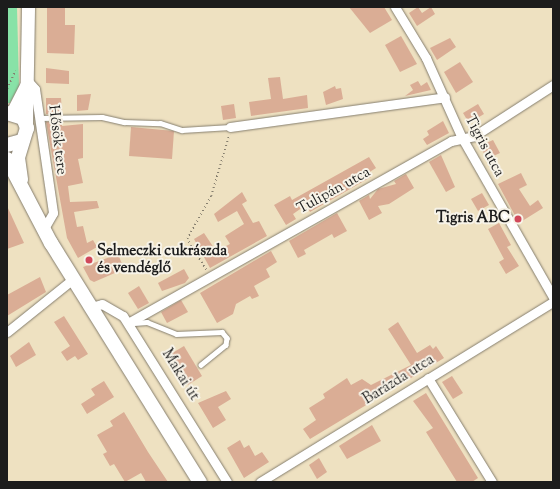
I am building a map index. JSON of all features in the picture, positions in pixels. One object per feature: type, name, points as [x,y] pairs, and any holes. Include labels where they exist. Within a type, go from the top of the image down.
[{"type":"main road","name":"Hősök tere","points":[[27,80],[28,7]]},
{"type":"main road","points":[[26,123],[9,113],[27,80]]},
{"type":"main road","points":[[23,193],[18,158],[22,141],[27,133],[27,80]]},
{"type":"main road","points":[[7,145],[22,141]]},
{"type":"main road","points":[[7,159],[43,230],[200,482]]},
{"type":"street","name":"Tigris utca","points":[[394,7],[445,97],[462,138],[553,297]]},
{"type":"street","name":"Hősök tere","points":[[27,80],[35,89],[53,213],[43,230]]},
{"type":"street","name":"Tulipán utca","points":[[128,323],[462,138],[474,136],[553,85]]},
{"type":"street","points":[[230,127],[445,97]]},
{"type":"street","points":[[7,332],[73,279]]},
{"type":"street","name":"Barázda utca","points":[[260,482],[553,302]]},
{"type":"street","name":"Makai út","points":[[91,307],[108,306],[128,323],[227,482]]},
{"type":"street","points":[[428,378],[492,482]]},
{"type":"lane","points":[[39,118],[102,117],[124,122],[160,123],[182,130],[230,127]]},
{"type":"lane","points":[[128,323],[147,322],[176,334],[222,332],[227,338],[226,345],[202,366]]},
{"type":"path","points":[[210,277],[187,239],[211,196],[224,162],[230,127]]},
{"type":"green space","points":[[7,7],[17,7],[19,86],[10,103],[7,103]]},
{"type":"building","points":[[47,7],[65,7],[65,25],[75,25],[74,54],[47,53]]},
{"type":"building","points":[[349,7],[384,7],[392,20],[370,33]]},
{"type":"building","points":[[418,7],[422,13],[431,7],[435,14],[417,26],[409,13]]},
{"type":"building","points":[[401,36],[417,64],[400,72],[385,45]]},
{"type":"building","points":[[450,38],[456,47],[437,60],[430,48]]},
{"type":"building","points":[[460,62],[473,82],[456,93],[444,72]]},
{"type":"building","points":[[46,68],[69,71],[69,84],[46,83]]},
{"type":"building","points":[[280,77],[283,99],[307,95],[308,108],[251,116],[249,102],[271,99],[268,78]]},
{"type":"building","points":[[418,81],[421,86],[427,82],[431,90],[405,96],[413,90],[410,85]]},
{"type":"building","points":[[335,86],[336,89],[341,88],[343,99],[326,105],[323,92]]},
{"type":"building","points":[[91,94],[88,110],[77,111],[77,95]]},
{"type":"building","points":[[46,98],[61,98],[62,114],[46,114]]},
{"type":"building","points":[[234,104],[236,118],[223,120],[221,106]]},
{"type":"building","points":[[478,104],[484,114],[469,123],[463,113]]},
{"type":"building","points":[[62,121],[62,126],[83,124],[83,158],[78,159],[83,183],[68,186],[70,202],[97,201],[99,208],[74,212],[77,227],[83,226],[87,243],[93,240],[97,247],[78,258],[67,238],[46,122]]},
{"type":"building","points":[[443,121],[449,133],[427,145],[423,139],[429,135],[427,131]]},
{"type":"building","points":[[131,127],[174,131],[172,159],[129,156]]},
{"type":"building","points":[[493,140],[500,153],[487,159],[480,146]]},
{"type":"building","points":[[441,155],[455,187],[446,192],[429,162]]},
{"type":"building","points":[[369,157],[376,168],[368,173],[371,177],[310,212],[306,205],[293,214],[296,219],[286,225],[274,205],[290,196],[292,200]]},
{"type":"building","points":[[521,173],[527,185],[519,189],[530,206],[538,200],[543,208],[519,223],[498,184]]},
{"type":"building","points":[[406,174],[414,188],[389,204],[378,206],[382,213],[369,220],[359,201],[369,195],[370,199],[378,189],[396,184],[394,181]]},
{"type":"building","points":[[242,192],[247,201],[242,204],[253,223],[259,221],[267,236],[210,268],[194,239],[204,233],[216,251],[230,244],[225,236],[244,224],[237,211],[218,222],[214,214]]},
{"type":"building","points":[[482,193],[489,205],[478,211],[471,199]]},
{"type":"building","points":[[7,206],[24,243],[7,249]]},
{"type":"building","points":[[337,213],[347,231],[334,238],[332,234],[304,250],[306,254],[298,258],[289,241]]},
{"type":"building","points":[[499,223],[511,245],[507,247],[519,266],[506,274],[499,262],[504,259],[488,229]]},
{"type":"building","points":[[271,251],[277,262],[266,269],[270,277],[254,286],[259,296],[252,299],[250,296],[236,304],[233,314],[217,323],[200,293]]},
{"type":"building","points":[[118,254],[124,269],[94,282],[90,280],[83,267]]},
{"type":"building","points":[[184,269],[189,278],[185,283],[162,291],[158,283]]},
{"type":"building","points":[[40,277],[46,292],[7,316],[7,295]]},
{"type":"building","points":[[139,286],[149,303],[138,309],[128,293]]},
{"type":"building","points":[[181,300],[188,312],[167,323],[161,312]]},
{"type":"building","points":[[64,316],[88,354],[78,360],[75,356],[67,361],[61,352],[70,346],[54,322]]},
{"type":"building","points":[[398,322],[417,353],[430,345],[433,349],[436,346],[444,358],[310,439],[303,429],[316,420],[309,408],[325,398],[323,394],[347,378],[351,385],[362,379],[371,385],[411,365],[388,329]]},
{"type":"building","points":[[29,342],[36,355],[16,367],[10,356]]},
{"type":"building","points":[[184,346],[202,376],[188,385],[169,355]]},
{"type":"building","points":[[452,376],[463,393],[453,399],[442,382]]},
{"type":"building","points":[[104,381],[114,397],[87,414],[81,404],[95,395],[91,389]]},
{"type":"building","points":[[226,391],[231,399],[218,407],[226,420],[213,428],[198,403]]},
{"type":"building","points":[[426,393],[478,478],[472,482],[457,482],[426,432],[433,428],[413,401]]},
{"type":"building","points":[[124,412],[168,482],[146,482],[141,473],[125,482],[114,464],[110,466],[103,454],[107,452],[97,435],[113,426],[110,421]]},
{"type":"building","points":[[372,425],[381,441],[347,459],[339,446]]},
{"type":"building","points":[[240,440],[244,448],[249,445],[255,456],[262,452],[269,462],[244,478],[227,448]]},
{"type":"building","points":[[319,458],[327,472],[317,479],[309,465]]},
{"type":"place","name":"Tigris ABC","points":[[518,219]]},
{"type":"place","name":"Selmeczki cukrászda és vendéglő","points":[[89,260]]}]
